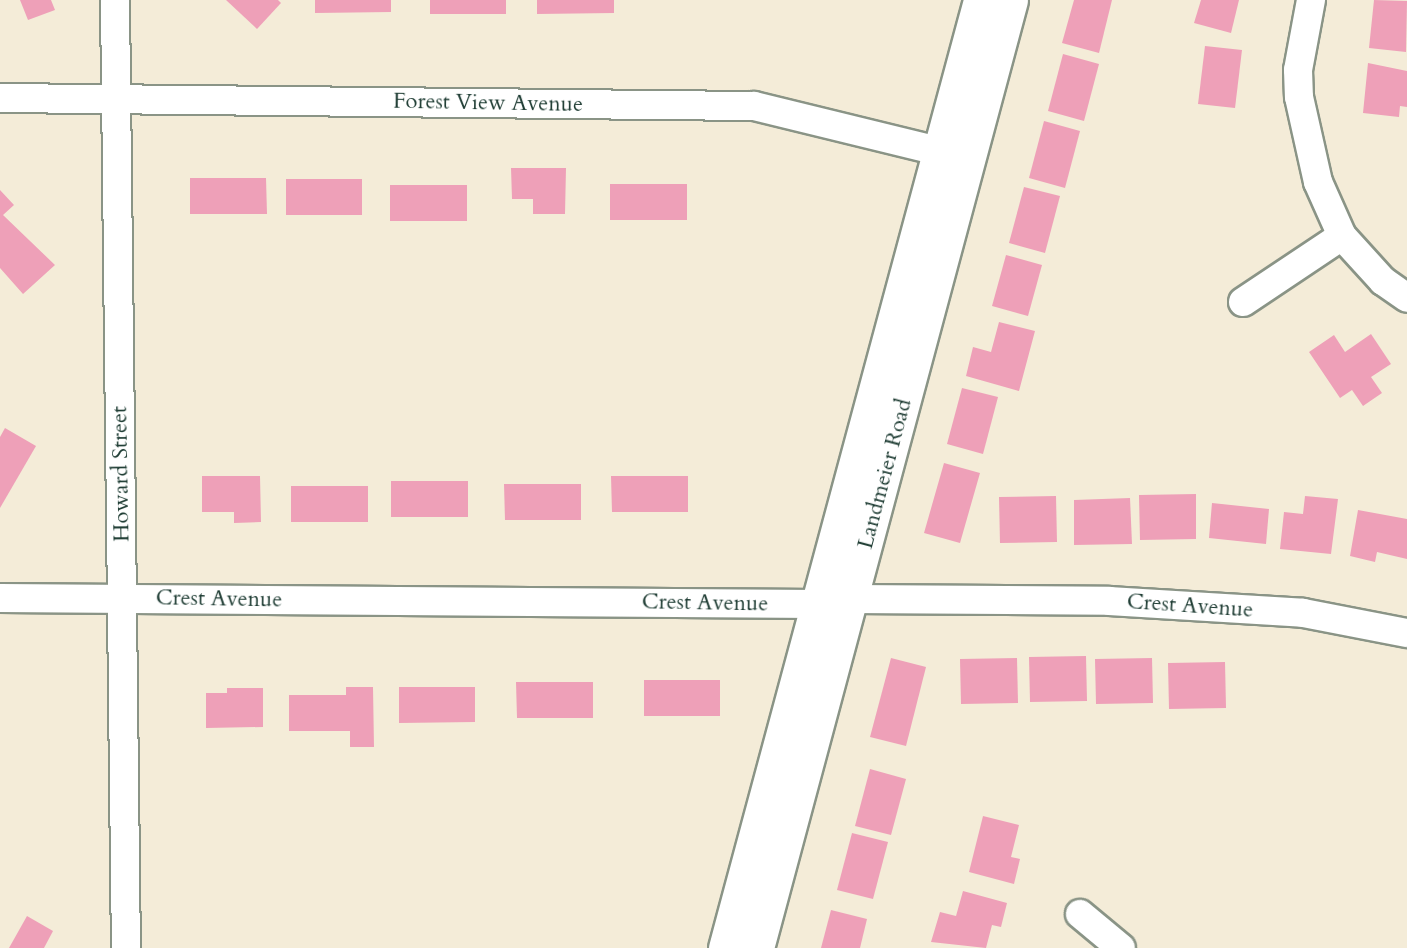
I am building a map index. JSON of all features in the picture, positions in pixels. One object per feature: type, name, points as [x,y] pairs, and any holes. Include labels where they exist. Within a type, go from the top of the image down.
[{"type":"street","name":"Howard Street","points":[[115,0],[126,948]]},
{"type":"street","name":"Landmeier Road","points":[[757,948],[850,599],[955,155],[980,0]]},
{"type":"street","name":"Landmeier Road","points":[[725,948],[818,604],[955,155],[1011,0]]},
{"type":"street","points":[[1311,0],[1298,70],[1301,107],[1318,182],[1342,236],[1383,281],[1407,298]]},
{"type":"street","name":"Forest View Avenue","points":[[0,98],[754,106],[955,155]]},
{"type":"street","points":[[1244,302],[1342,236]]},
{"type":"street","name":"Crest Avenue","points":[[0,598],[818,604],[850,599],[1109,601],[1303,613],[1407,633]]},
{"type":"street","points":[[1080,914],[1121,948]]},
{"type":"building","points":[[20,0],[51,0],[55,10],[28,20]]},
{"type":"building","points":[[226,0],[278,0],[281,3],[257,29]]},
{"type":"building","points":[[315,0],[391,0],[391,12],[315,13]]},
{"type":"building","points":[[430,0],[506,0],[506,14],[430,14]]},
{"type":"building","points":[[537,0],[614,0],[614,13],[537,14]]},
{"type":"building","points":[[1074,0],[1112,0],[1099,53],[1062,43]]},
{"type":"building","points":[[1201,0],[1239,0],[1231,33],[1194,23]]},
{"type":"building","points":[[1374,0],[1407,1],[1406,52],[1369,48]]},
{"type":"building","points":[[1205,46],[1242,50],[1235,108],[1198,104]]},
{"type":"building","points":[[1063,54],[1099,64],[1084,121],[1048,111]]},
{"type":"building","points":[[1368,63],[1407,71],[1407,107],[1400,106],[1399,117],[1363,113]]},
{"type":"building","points":[[1044,121],[1080,131],[1065,188],[1029,178]]},
{"type":"building","points":[[511,168],[566,168],[565,214],[533,214],[533,199],[512,199]]},
{"type":"building","points":[[190,178],[266,178],[267,214],[190,214]]},
{"type":"building","points":[[286,179],[362,179],[362,215],[286,215]]},
{"type":"building","points":[[610,184],[687,184],[687,220],[610,220]]},
{"type":"building","points":[[390,185],[467,185],[467,221],[390,221]]},
{"type":"building","points":[[1024,187],[1060,196],[1045,253],[1009,243]]},
{"type":"building","points":[[0,190],[14,205],[3,215],[55,265],[23,294],[0,268]]},
{"type":"building","points":[[1006,255],[1042,265],[1028,316],[992,306]]},
{"type":"building","points":[[999,322],[1035,331],[1019,391],[966,376],[973,347],[991,352]]},
{"type":"building","points":[[1371,334],[1391,364],[1371,377],[1382,393],[1363,406],[1352,390],[1340,398],[1309,352],[1334,335],[1345,352]]},
{"type":"building","points":[[962,388],[998,397],[983,454],[947,444]]},
{"type":"building","points":[[5,428],[36,446],[0,508],[0,437]]},
{"type":"building","points":[[944,463],[980,473],[960,543],[924,533]]},
{"type":"building","points":[[202,476],[260,476],[261,522],[234,523],[234,512],[202,512]]},
{"type":"building","points":[[611,476],[688,476],[688,512],[612,512]]},
{"type":"building","points":[[391,481],[468,481],[468,517],[391,517]]},
{"type":"building","points":[[504,484],[581,484],[581,520],[505,520]]},
{"type":"building","points":[[291,486],[368,486],[368,522],[291,522]]},
{"type":"building","points":[[1196,494],[1196,539],[1140,540],[1139,495]]},
{"type":"building","points":[[1056,496],[1057,542],[1000,543],[999,497]]},
{"type":"building","points":[[1305,496],[1338,499],[1331,554],[1280,549],[1284,512],[1303,514]]},
{"type":"building","points":[[1130,498],[1132,544],[1074,545],[1074,500]]},
{"type":"building","points":[[1212,503],[1269,509],[1266,544],[1209,538]]},
{"type":"building","points":[[1358,510],[1407,519],[1407,559],[1377,552],[1375,562],[1350,556]]},
{"type":"building","points":[[1086,656],[1087,701],[1030,702],[1029,657]]},
{"type":"building","points":[[891,658],[926,667],[906,746],[870,737]]},
{"type":"building","points":[[1017,658],[1018,703],[961,704],[960,659]]},
{"type":"building","points":[[1152,658],[1153,703],[1096,704],[1095,659]]},
{"type":"building","points":[[1225,662],[1226,708],[1169,709],[1168,663]]},
{"type":"building","points":[[644,680],[720,680],[720,716],[644,716]]},
{"type":"building","points":[[516,682],[593,682],[593,718],[517,718]]},
{"type":"building","points":[[346,687],[373,687],[374,747],[350,747],[350,731],[289,731],[289,695],[346,695]]},
{"type":"building","points":[[399,687],[475,687],[475,722],[399,723]]},
{"type":"building","points":[[227,688],[263,688],[263,727],[206,728],[206,693],[227,693]]},
{"type":"building","points":[[870,769],[906,779],[891,835],[855,826]]},
{"type":"building","points":[[983,816],[1019,825],[1011,857],[1020,859],[1014,884],[969,872]]},
{"type":"building","points":[[852,833],[888,842],[873,899],[837,890]]},
{"type":"building","points":[[963,891],[1007,903],[1001,927],[992,925],[986,948],[931,942],[940,912],[956,916]]},
{"type":"building","points":[[831,910],[867,919],[860,948],[821,948]]},
{"type":"building","points":[[27,916],[53,931],[44,948],[9,948]]}]
